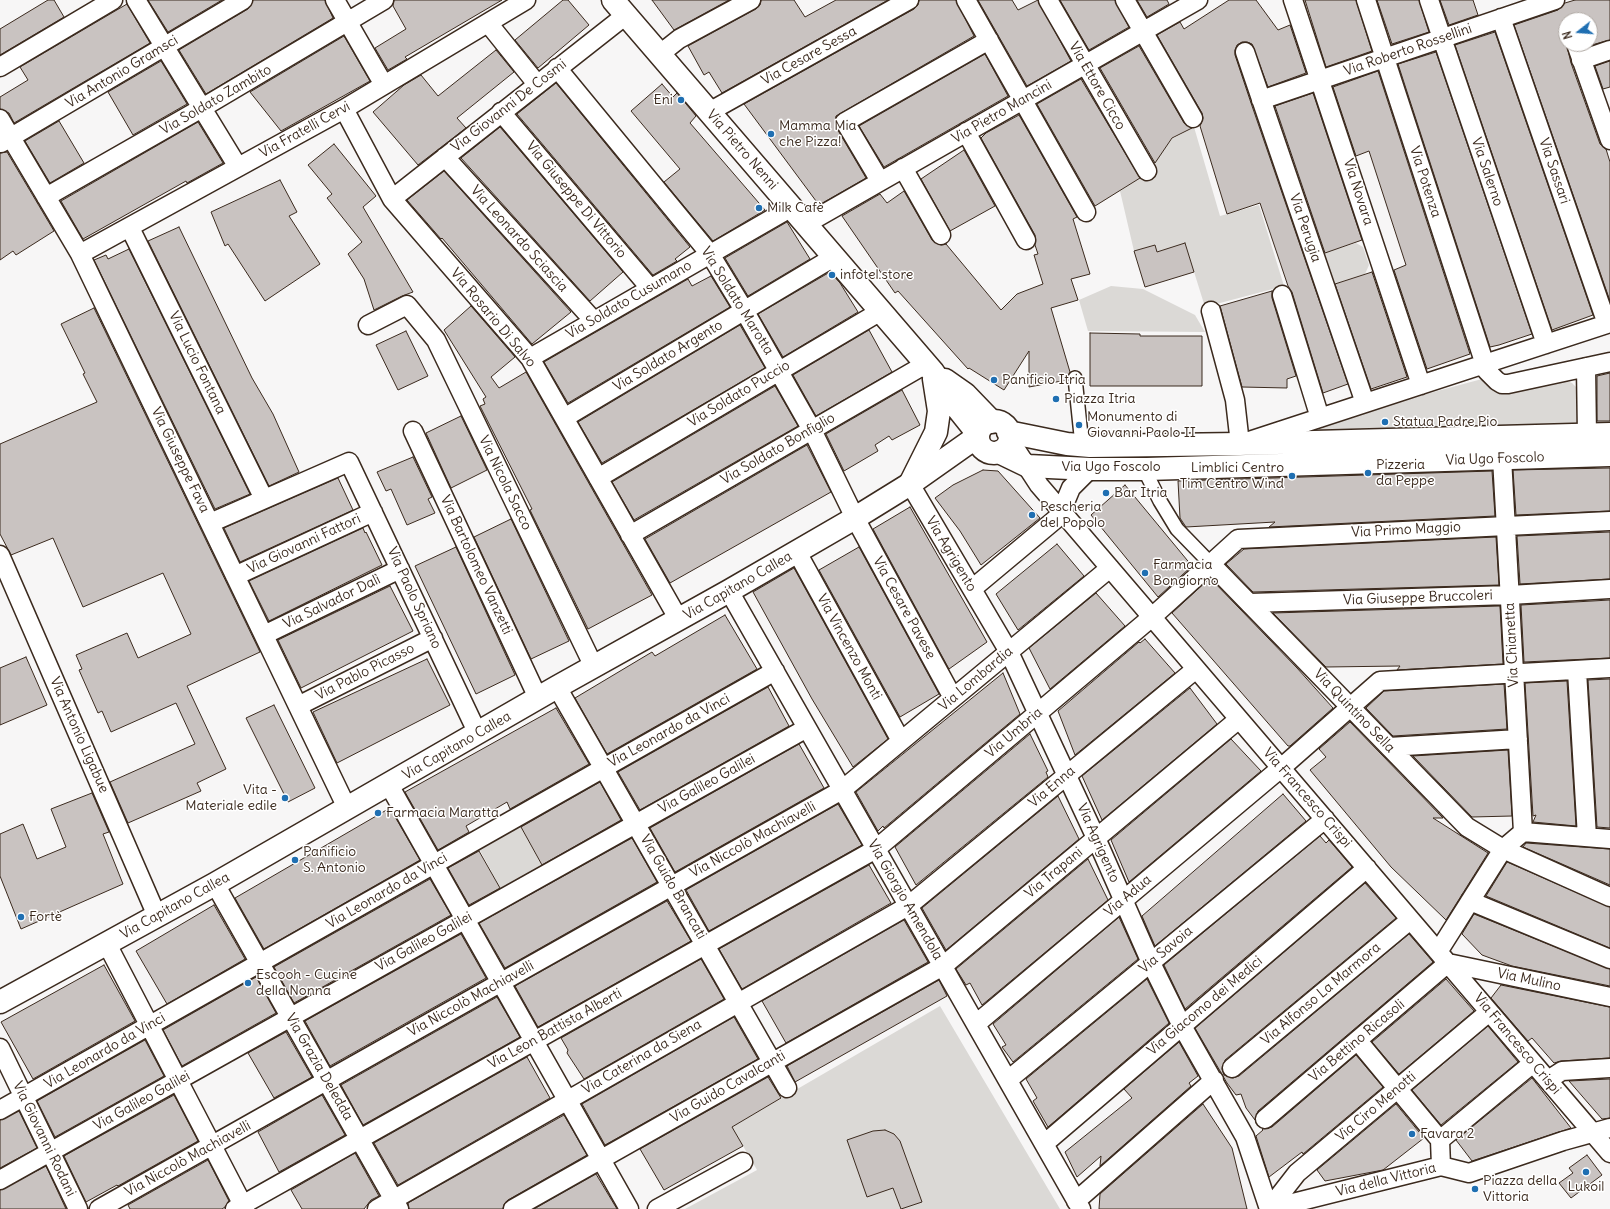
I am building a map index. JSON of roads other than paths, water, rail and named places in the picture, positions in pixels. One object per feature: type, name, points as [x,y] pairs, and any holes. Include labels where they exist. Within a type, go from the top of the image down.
[{"type":"main road","name":"Via Pietro Nenni","points":[[618,4],[930,368],[966,394],[993,438]]},
{"type":"main road","points":[[910,484],[936,432],[939,411],[930,368]]},
{"type":"main road","name":"Via Ugo Foscolo","points":[[993,438],[1082,445],[1240,444],[1610,434]]},
{"type":"main road","name":"Via Capitano Callea","points":[[0,1002],[215,884],[478,734],[557,687],[679,620],[855,518],[910,484],[993,438]]},
{"type":"main road","name":"Via Ugo Foscolo","points":[[993,438],[1028,466],[1090,468],[1147,468],[1610,455]]},
{"type":"street","points":[[0,67],[113,0]]},
{"type":"street","points":[[136,0],[238,167]]},
{"type":"street","name":"Via Antonio Gramsci","points":[[5,140],[243,0]]},
{"type":"street","points":[[335,0],[384,85]]},
{"type":"street","name":"Via Soldato Zambito","points":[[46,197],[202,108],[384,0]]},
{"type":"street","name":"Via Fratelli Cervi","points":[[80,254],[130,228],[344,109],[526,0]]},
{"type":"street","points":[[660,54],[679,39],[751,0]]},
{"type":"street","name":"Via Cesare Sessa","points":[[709,112],[909,0]]},
{"type":"street","points":[[966,0],[1086,212]]},
{"type":"street","name":"Via Ettore Cicco","points":[[1048,0],[1147,171]]},
{"type":"street","points":[[1125,0],[1193,118]]},
{"type":"street","name":"Via Novara","points":[[1293,0],[1421,385]]},
{"type":"street","name":"Via Potenza","points":[[1366,0],[1484,364],[1491,376],[1502,384],[1524,381],[1586,367]]},
{"type":"street","name":"Via Salerno","points":[[1429,0],[1546,344]]},
{"type":"street","name":"Via Roberto Rossellini","points":[[1261,100],[1555,0]]},
{"type":"street","name":"Via Pietro Mancini","points":[[806,224],[1143,31],[1186,3]]},
{"type":"street","name":"Via Giovanni De Cosmi","points":[[392,199],[557,68],[618,4]]},
{"type":"street","name":"Via Sassari","points":[[1501,18],[1609,324]]},
{"type":"street","points":[[488,23],[537,84]]},
{"type":"street","points":[[880,181],[845,122],[989,40]]},
{"type":"street","points":[[1598,51],[1610,50]]},
{"type":"street","name":"Via Perugia","points":[[1245,52],[1365,403]]},
{"type":"street","points":[[1579,52],[1610,140]]},
{"type":"street","name":"Via Soldato Marotta","points":[[557,68],[710,254],[779,370],[812,430],[855,518]]},
{"type":"street","name":"Via Rosario Di Salvo","points":[[344,109],[392,199],[530,358],[679,620]]},
{"type":"street","name":"Via Giuseppe Di Vittorio","points":[[501,112],[650,288]]},
{"type":"street","name":"Via Giuseppe Fava","points":[[0,119],[5,140],[46,197],[80,254],[347,808]]},
{"type":"street","points":[[966,132],[1026,240]]},
{"type":"street","name":"Via Leonardo Sciascia","points":[[445,157],[594,321]]},
{"type":"street","points":[[903,168],[941,235]]},
{"type":"street","name":"Via Soldato Cusumano","points":[[530,358],[792,207]]},
{"type":"street","name":"Via Lucio Fontana","points":[[130,228],[264,499]]},
{"type":"street","name":"Via Soldato Argento","points":[[564,418],[834,257]]},
{"type":"street","points":[[1282,295],[1320,418]]},
{"type":"street","name":"Via Nicola Sacco","points":[[368,325],[407,305],[436,340],[594,667]]},
{"type":"street","name":"Via Soldato Puccio","points":[[598,478],[881,311]]},
{"type":"street","points":[[1211,311],[1235,400],[1240,444],[1609,324]]},
{"type":"street","points":[[1587,435],[1586,367],[1610,362]]},
{"type":"street","name":"Via Soldato Bonfiglio","points":[[630,535],[812,430],[930,368]]},
{"type":"street","points":[[1075,378],[1082,445]]},
{"type":"street","name":"Via Bartolomeo Vanzetti","points":[[413,431],[538,698]]},
{"type":"street","name":"Via Chianetta","points":[[1502,458],[1522,832]]},
{"type":"street","name":"Via Paolo Spriano","points":[[264,499],[349,462],[478,734]]},
{"type":"street","name":"Via Francesco Crispi","points":[[1028,466],[1039,485],[1533,1063],[1548,1080],[1602,1131],[1610,1153]]},
{"type":"street","points":[[972,589],[1063,513],[1071,488],[1090,468]]},
{"type":"street","name":"Via Quintino Sella","points":[[1147,468],[1147,475],[1177,529],[1467,827],[1503,849],[1610,897]]},
{"type":"street","name":"Via Agrigento","points":[[910,484],[1009,652],[1096,838],[1151,962],[1182,1026],[1245,1137],[1269,1209]]},
{"type":"street","points":[[210,523],[264,499]]},
{"type":"street","name":"Via Giovanni Fattori","points":[[235,576],[373,512]]},
{"type":"street","name":"Via Cesare Pavese","points":[[855,518],[953,698]]},
{"type":"street","name":"Via Primo Maggio","points":[[1152,617],[1238,539],[1610,521]]},
{"type":"street","name":"Via Vincenzo Monti","points":[[797,552],[901,741]]},
{"type":"street","name":"Via Antonio Ligabue","points":[[0,555],[157,916]]},
{"type":"street","name":"Via Lombardia","points":[[842,790],[1110,568]]},
{"type":"street","name":"Via Salvador Dalì","points":[[264,635],[400,569]]},
{"type":"street","name":"Via Giuseppe Bruccoleri","points":[[1250,603],[1510,595],[1610,590]]},
{"type":"street","name":"Via Giorgio Amendola","points":[[729,591],[1078,1205]]},
{"type":"street","name":"Via Umbria","points":[[876,849],[1152,617]]},
{"type":"street","name":"Via Pablo Picasso","points":[[298,706],[433,638]]},
{"type":"street","name":"Via Enna","points":[[908,906],[1196,668]]},
{"type":"street","name":"Via Adua","points":[[976,1024],[1281,768],[1380,681],[1610,668]]},
{"type":"street","name":"Via Leonardo da Vinci","points":[[0,1110],[774,671]]},
{"type":"street","points":[[1577,671],[1587,837]]},
{"type":"street","name":"Via Guido Brancati","points":[[557,687],[605,767],[787,1088]]},
{"type":"street","name":"Via Trapani","points":[[943,966],[1239,719]]},
{"type":"street","name":"Via Galileo Galilei","points":[[0,1180],[807,728]]},
{"type":"street","points":[[1389,747],[1518,740]]},
{"type":"street","points":[[389,785],[629,1209]]},
{"type":"street","name":"Via Niccolò Machiavelli","points":[[99,1209],[842,790]]},
{"type":"street","name":"Via Savoia","points":[[1008,1080],[1325,819]]},
{"type":"street","points":[[1522,832],[1610,839]]},
{"type":"street","name":"Via Bettino Ricasoli","points":[[1265,1119],[1358,1041],[1443,958],[1470,901],[1503,849],[1522,832]]},
{"type":"street","name":"Via Leon Battista Alberti","points":[[241,1208],[360,1139],[876,849]]},
{"type":"street","name":"Via Giacomo dei Medici","points":[[1044,1144],[1367,868]]},
{"type":"street","name":"Via Grazia Deledda","points":[[215,884],[396,1204]]},
{"type":"street","points":[[1470,901],[1610,959]]},
{"type":"street","name":"Via Caterina da Siena","points":[[377,1209],[396,1204],[568,1100],[908,906]]},
{"type":"street","name":"Via Alfonso La Marmora","points":[[1232,1068],[1410,920]]},
{"type":"street","points":[[107,944],[212,1145],[241,1208]]},
{"type":"street","name":"Via Mulino","points":[[1443,958],[1610,997]]},
{"type":"street","name":"Via Guido Cavalcanti","points":[[513,1209],[943,966]]},
{"type":"street","name":"Via Ciro Menotti","points":[[1269,1209],[1297,1173],[1489,1012]]},
{"type":"street","points":[[1358,1041],[1440,1140],[1442,1166]]},
{"type":"street","name":"Via Giovanni Rodani","points":[[0,1048],[78,1209]]},
{"type":"street","points":[[1440,1140],[1533,1063]]},
{"type":"street","points":[[1548,1080],[1562,1071],[1610,1068]]},
{"type":"street","points":[[1078,1205],[1214,1080]]},
{"type":"street","name":"Via della Vittoria","points":[[1269,1209],[1442,1166],[1469,1173],[1563,1141],[1602,1131]]},
{"type":"street","points":[[657,1209],[743,1162]]},
{"type":"place","name":"Eni","points":[[681,100]]},
{"type":"place","name":"Mamma Mia che Pizza!","points":[[771,134]]},
{"type":"place","name":"Milk Cafè","points":[[759,208]]},
{"type":"place","name":"infotel.store","points":[[832,275]]},
{"type":"place","name":"Panificio Itria","points":[[994,380]]},
{"type":"place","name":"Piazza Itria","points":[[1056,399]]},
{"type":"place","name":"Statua Padre Pio","points":[[1385,422]]},
{"type":"place","name":"Monumento di Giovanni Paolo II","points":[[1079,425]]},
{"type":"place","name":"Pizzeria da Peppe","points":[[1368,473]]},
{"type":"place","name":"Limblici Centro Tim Centro Wind","points":[[1292,476]]},
{"type":"place","name":"Bar Itria","points":[[1106,493]]},
{"type":"place","name":"Pescheria del Popolo","points":[[1032,515]]},
{"type":"place","name":"Farmacia Bongiorno","points":[[1145,573]]},
{"type":"place","name":"Vita - Materiale edile","points":[[285,798]]},
{"type":"place","name":"Farmacia Maratta","points":[[378,813]]},
{"type":"place","name":"Panificio S. Antonio","points":[[295,860]]},
{"type":"place","name":"Fortè","points":[[21,917]]},
{"type":"place","name":"Escooh - Cucine della Nonna","points":[[248,983]]},
{"type":"place","name":"Favara 2","points":[[1412,1134]]},
{"type":"place","name":"Lukoil","points":[[1586,1172]]},
{"type":"place","name":"Piazza della Vittoria","points":[[1475,1189]]}]
